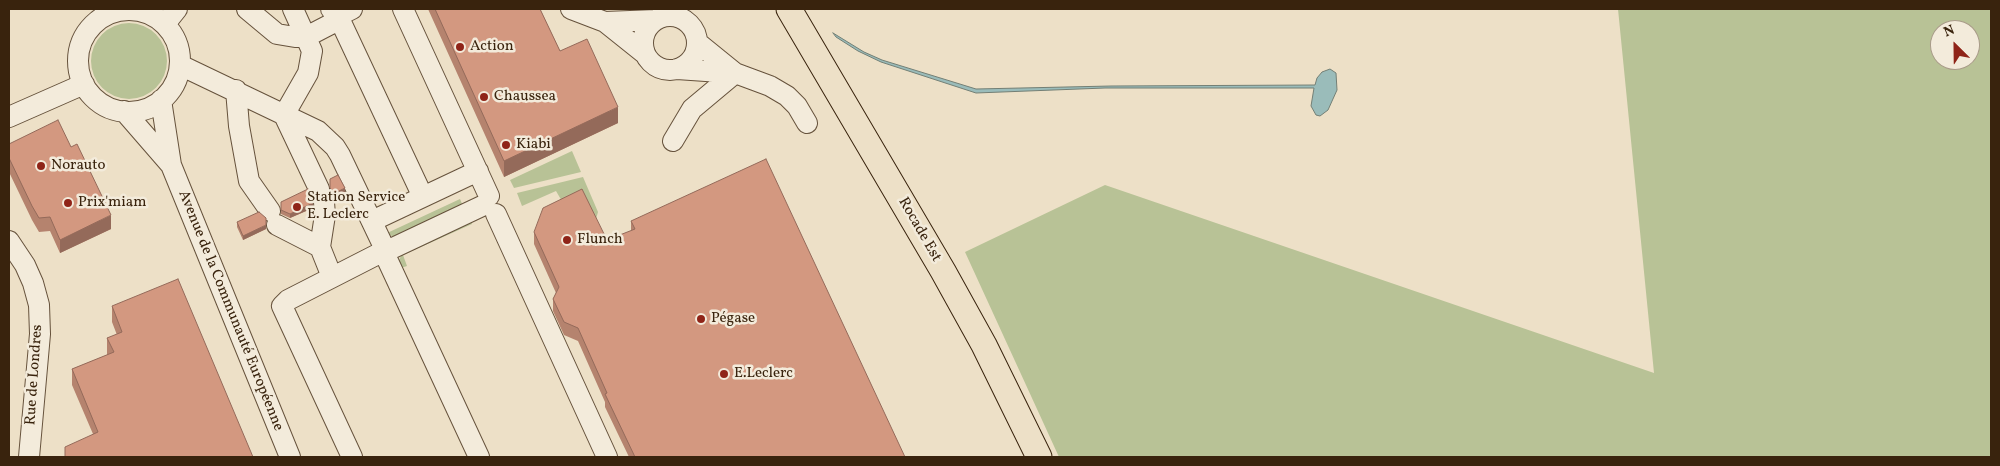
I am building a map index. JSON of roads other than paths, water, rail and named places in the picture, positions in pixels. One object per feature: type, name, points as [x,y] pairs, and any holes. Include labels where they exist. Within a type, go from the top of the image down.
[{"type":"main road","name":"Rocade Est","points":[[789,9],[943,271],[984,345],[1039,457]]},
{"type":"street","points":[[247,9],[277,34],[306,37],[341,12],[423,197]]},
{"type":"street","points":[[284,115],[308,73],[312,51],[293,9]]},
{"type":"street","points":[[403,9],[478,171],[489,206],[608,457]]},
{"type":"street","points":[[571,9],[606,22],[645,54],[652,64],[658,68],[735,73],[770,86],[787,96],[797,106],[807,123]]},
{"type":"street","points":[[135,10],[152,15],[171,16],[174,36],[179,50],[180,64],[174,84],[161,100],[150,107],[137,111],[124,111],[100,103],[91,94],[84,84],[79,68],[79,52],[84,36],[95,16],[135,10]]},
{"type":"street","points":[[606,22],[663,15],[682,18],[696,35],[698,43],[694,57],[690,62],[677,70]]},
{"type":"street","points":[[645,54],[643,38],[646,31],[663,15]]},
{"type":"street","points":[[698,43],[735,73]]},
{"type":"street","points":[[180,64],[318,130],[335,147],[372,220],[480,457]]},
{"type":"street","points":[[673,141],[692,109],[735,73]]},
{"type":"street","points":[[11,117],[84,84]]},
{"type":"street","points":[[236,90],[239,126],[249,181],[273,218],[320,248]]},
{"type":"street","name":"Avenue de la Communauté Européenne","points":[[161,100],[171,165],[290,457]]},
{"type":"street","name":"Avenue de la Communauté Européenne","points":[[124,111],[171,165]]},
{"type":"street","points":[[284,115],[321,195],[326,215],[320,248],[332,277]]},
{"type":"street","points":[[372,220],[478,171]]},
{"type":"street","points":[[352,457],[282,306],[288,300],[385,251],[489,206]]},
{"type":"street","name":"Rue de Londres","points":[[9,241],[25,265],[33,283],[39,306],[40,334],[29,457]]},
{"type":"water","points":[[833,33],[864,52],[882,60],[976,89],[1315,85],[1317,78],[1322,72],[1330,69],[1336,73],[1337,90],[1328,110],[1320,116],[1316,115],[1311,106],[1314,88],[1105,88],[976,93],[881,62],[858,51]]},
{"type":"place","name":"Action","points":[[460,47]]},
{"type":"place","name":"Chaussea","points":[[484,97]]},
{"type":"place","name":"Kiabi","points":[[506,145]]},
{"type":"place","name":"Norauto","points":[[41,166]]},
{"type":"place","name":"Prix'miam","points":[[68,203]]},
{"type":"place","name":"Station Service E. Leclerc","points":[[297,207]]},
{"type":"place","name":"Flunch","points":[[567,240]]},
{"type":"place","name":"Pégase","points":[[701,319]]},
{"type":"place","name":"E.Leclerc","points":[[724,374]]}]
